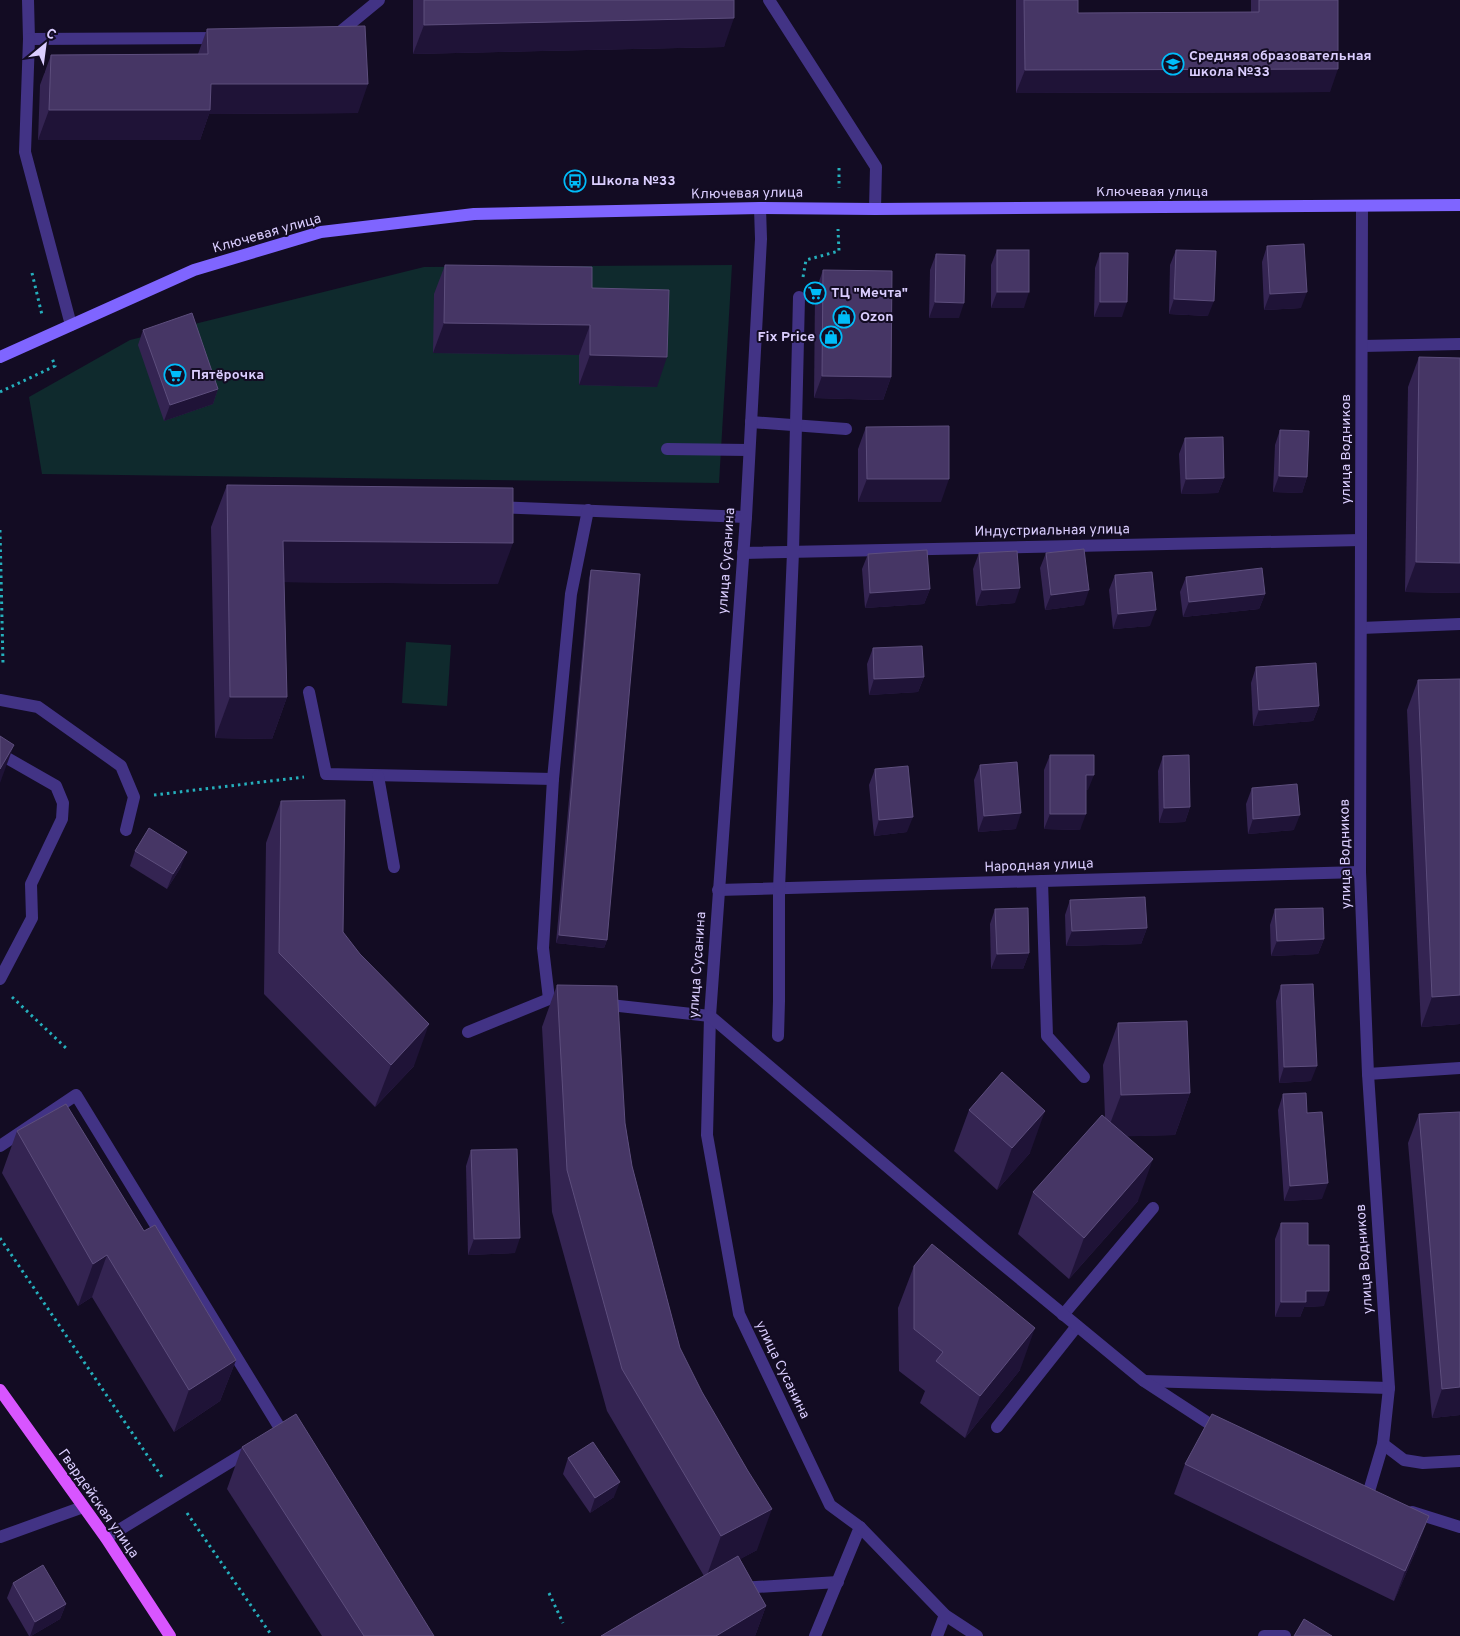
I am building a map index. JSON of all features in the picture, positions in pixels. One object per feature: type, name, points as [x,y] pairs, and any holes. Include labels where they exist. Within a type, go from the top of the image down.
[{"type":"main road","name":"Ключевая улица","points":[[0,357],[194,270],[322,232],[474,214],[760,208],[1460,205]]},
{"type":"main road","name":"Гвардейская улица","points":[[0,1390],[106,1538],[170,1636]]},
{"type":"street","points":[[28,0],[29,39],[25,152],[71,325]]},
{"type":"street","points":[[323,38],[333,38],[379,0]]},
{"type":"street","points":[[769,0],[876,167],[875,209]]},
{"type":"street","points":[[29,39],[235,38]]},
{"type":"street","name":"улица Водников","points":[[1362,206],[1360,872],[1368,1074],[1390,1388],[1383,1444],[1367,1498]]},
{"type":"street","name":"улица Сусанина","points":[[760,208],[761,239],[752,422],[710,1016],[707,1135],[739,1314],[830,1505],[860,1527],[945,1615],[977,1636]]},
{"type":"street","points":[[778,1036],[779,888],[793,552],[799,297]]},
{"type":"street","points":[[1362,346],[1460,344]]},
{"type":"street","points":[[752,422],[846,429]]},
{"type":"street","points":[[667,449],[749,450]]},
{"type":"street","points":[[481,507],[746,517]]},
{"type":"street","points":[[468,1032],[554,999],[543,948],[554,779],[571,594],[588,510]]},
{"type":"street","name":"Индустриальная улица","points":[[743,553],[1361,540]]},
{"type":"street","points":[[1361,628],[1460,624]]},
{"type":"street","points":[[309,692],[326,774],[554,779]]},
{"type":"street","points":[[0,700],[38,707],[121,766],[134,797],[126,830]]},
{"type":"street","points":[[0,754],[56,786],[62,803],[62,819],[31,884],[32,918],[0,979]]},
{"type":"street","points":[[378,776],[394,867]]},
{"type":"street","name":"Народная улица","points":[[718,890],[1360,872]]},
{"type":"street","points":[[1042,881],[1047,1036],[1084,1077]]},
{"type":"street","points":[[587,1003],[710,1016],[984,1249],[1144,1381],[1232,1438]]},
{"type":"street","points":[[1368,1074],[1460,1068]]},
{"type":"street","points":[[0,1146],[76,1095],[273,1436],[291,1447]]},
{"type":"street","points":[[1063,1315],[1153,1208]]},
{"type":"street","points":[[997,1427],[1077,1326]]},
{"type":"street","points":[[1144,1381],[1390,1388]]},
{"type":"street","points":[[106,1538],[273,1436]]},
{"type":"street","points":[[1383,1444],[1404,1460],[1423,1463],[1460,1460]]},
{"type":"street","points":[[0,1538],[83,1507]]},
{"type":"street","points":[[1404,1510],[1460,1527]]},
{"type":"street","points":[[815,1636],[860,1527]]},
{"type":"street","points":[[732,1589],[838,1582]]},
{"type":"street","points":[[937,1636],[945,1615]]},
{"type":"street","points":[[1264,1636],[1285,1636]]},
{"type":"path","points":[[799,297],[806,260],[839,251],[839,168]]},
{"type":"path","points":[[0,392],[55,366],[31,270]]},
{"type":"path","points":[[0,530],[3,664]]},
{"type":"path","points":[[134,797],[326,774]]},
{"type":"path","points":[[6,992],[66,1048]]},
{"type":"path","points":[[0,1238],[174,1496],[272,1636]]},
{"type":"path","points":[[549,1593],[563,1623]]},
{"type":"green space","points":[[732,265],[719,483],[42,474],[29,397],[130,340],[424,267]]},
{"type":"green space","points":[[406,642],[451,645],[447,706],[402,703]]},
{"type":"building","points":[[424,0],[734,0],[734,18],[424,25]]},
{"type":"building","name":"Средняя образовательная школа №33","points":[[1024,0],[1078,0],[1078,13],[1259,12],[1259,0],[1338,0],[1338,69],[1025,70]]},
{"type":"building","points":[[365,26],[368,84],[211,84],[210,110],[49,110],[51,55],[208,54],[207,29]]},
{"type":"building","points":[[1304,244],[1307,292],[1270,294],[1267,246]]},
{"type":"building","points":[[997,250],[1029,250],[1029,292],[997,292]]},
{"type":"building","points":[[1176,250],[1216,251],[1214,301],[1174,299]]},
{"type":"building","points":[[1100,253],[1128,253],[1127,302],[1100,302]]},
{"type":"building","points":[[936,254],[965,255],[964,303],[935,302]]},
{"type":"building","points":[[445,265],[592,267],[592,288],[669,290],[667,357],[590,355],[590,325],[444,323]]},
{"type":"building","points":[[823,270],[892,271],[891,377],[822,376]]},
{"type":"building","name":"Пятёрочка","points":[[192,313],[218,389],[170,405],[143,330]]},
{"type":"building","points":[[1419,357],[1460,358],[1460,563],[1416,562]]},
{"type":"building","points":[[949,426],[949,479],[867,479],[866,427]]},
{"type":"building","points":[[1280,430],[1309,431],[1307,477],[1279,476]]},
{"type":"building","points":[[1223,437],[1224,478],[1186,479],[1185,438]]},
{"type":"building","points":[[227,485],[513,488],[513,543],[283,541],[287,697],[230,697]]},
{"type":"building","points":[[1084,549],[1089,590],[1051,595],[1046,553]]},
{"type":"building","points":[[927,550],[930,589],[870,593],[868,554]]},
{"type":"building","points":[[1017,551],[1020,588],[982,590],[979,553]]},
{"type":"building","points":[[1262,568],[1265,594],[1189,602],[1186,577]]},
{"type":"building","points":[[591,570],[640,574],[607,940],[559,935]]},
{"type":"building","points":[[1152,572],[1156,610],[1118,614],[1115,575]]},
{"type":"building","points":[[922,646],[924,677],[874,679],[873,648]]},
{"type":"building","points":[[1316,663],[1319,706],[1259,710],[1256,667]]},
{"type":"building","points":[[1460,679],[1460,995],[1432,997],[1418,680]]},
{"type":"building","points":[[0,736],[14,745],[0,769]]},
{"type":"building","points":[[1050,755],[1094,755],[1094,775],[1086,775],[1086,814],[1050,814]]},
{"type":"building","points":[[1189,755],[1190,807],[1164,808],[1163,756]]},
{"type":"building","points":[[1017,762],[1021,813],[984,816],[980,765]]},
{"type":"building","points":[[908,766],[913,817],[879,820],[875,769]]},
{"type":"building","points":[[1297,784],[1300,815],[1253,819],[1252,788]]},
{"type":"building","points":[[345,800],[343,932],[360,954],[429,1024],[391,1065],[279,953],[281,801]]},
{"type":"building","points":[[149,828],[187,852],[173,874],[135,851]]},
{"type":"building","points":[[1145,897],[1147,928],[1072,931],[1070,900]]},
{"type":"building","points":[[1028,908],[1029,953],[997,954],[995,909]]},
{"type":"building","points":[[1323,908],[1324,939],[1277,941],[1275,909]]},
{"type":"building","points":[[1313,984],[1317,1066],[1284,1067],[1281,985]]},
{"type":"building","points":[[557,985],[617,986],[625,1123],[632,1166],[680,1348],[702,1392],[772,1509],[721,1536],[622,1369],[567,1170]]},
{"type":"building","points":[[1187,1021],[1190,1093],[1121,1095],[1118,1023]]},
{"type":"building","points":[[1002,1072],[1045,1111],[1012,1148],[969,1110]]},
{"type":"building","points":[[1306,1093],[1307,1113],[1322,1112],[1328,1183],[1290,1186],[1283,1094]]},
{"type":"building","points":[[66,1104],[144,1231],[155,1225],[236,1360],[189,1390],[107,1255],[93,1264],[17,1131]]},
{"type":"building","points":[[1460,1112],[1460,1387],[1442,1389],[1419,1114]]},
{"type":"building","points":[[1102,1115],[1153,1159],[1084,1238],[1033,1192]]},
{"type":"building","points":[[517,1149],[520,1238],[474,1239],[471,1150]]},
{"type":"building","points":[[1281,1223],[1308,1223],[1308,1245],[1329,1245],[1329,1291],[1306,1291],[1306,1302],[1281,1302]]},
{"type":"building","points":[[932,1244],[1035,1328],[980,1396],[936,1361],[943,1352],[914,1329],[914,1266]]},
{"type":"building","points":[[296,1414],[434,1636],[364,1636],[242,1447]]},
{"type":"building","points":[[1212,1414],[1429,1516],[1405,1571],[1185,1464]]},
{"type":"building","points":[[593,1442],[620,1482],[595,1498],[568,1458]]},
{"type":"building","points":[[738,1556],[766,1606],[716,1636],[601,1636],[638,1614]]},
{"type":"building","points":[[43,1565],[66,1604],[35,1622],[13,1583]]},
{"type":"building","points":[[1304,1619],[1332,1636],[1294,1636]]},
{"type":"place","name":"Средняя образовательная школа №33","points":[[1173,64]]},
{"type":"place","name":"Школа №33","points":[[575,181]]},
{"type":"place","name":"ТЦ \"Мечта\"","points":[[815,293]]},
{"type":"place","name":"Ozon","points":[[844,317]]},
{"type":"place","name":"Fix Price","points":[[831,337]]},
{"type":"place","name":"Пятёрочка","points":[[175,375]]}]
